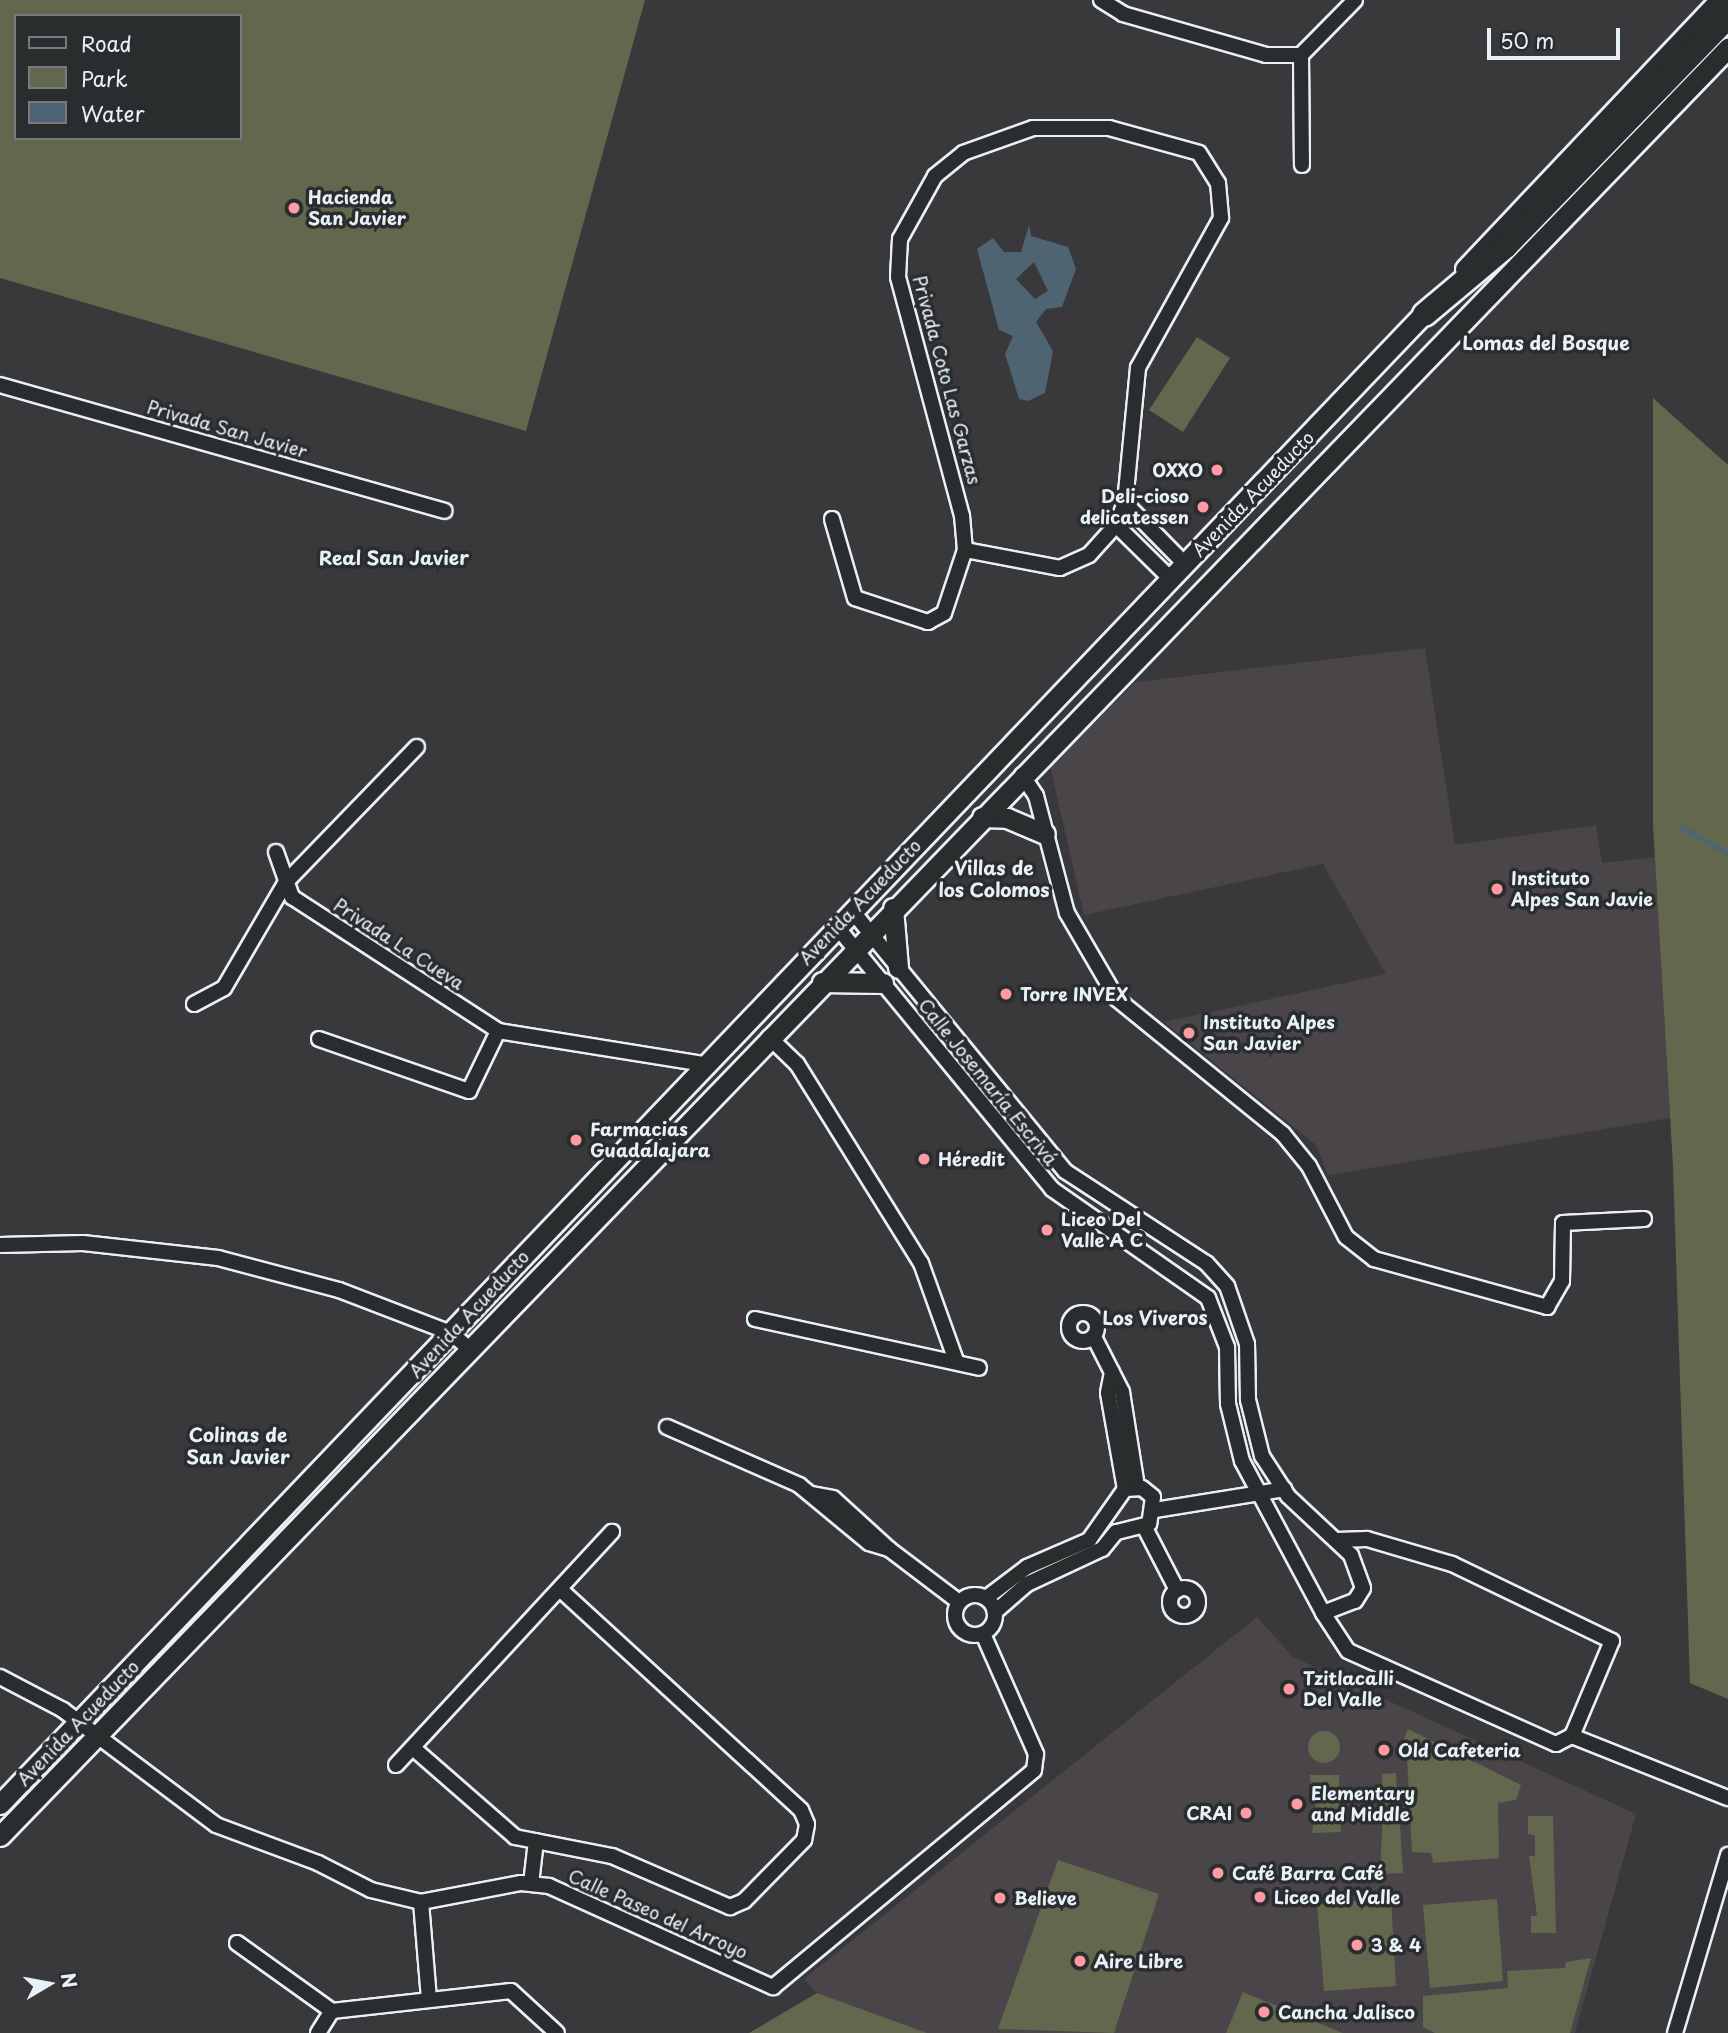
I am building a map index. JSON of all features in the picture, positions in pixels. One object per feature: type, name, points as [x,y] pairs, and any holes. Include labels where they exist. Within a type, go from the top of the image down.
[{"type":"main road","name":"Avenida Acueducto","points":[[0,1804],[451,1334],[704,1064],[1424,314],[1719,0]]},
{"type":"main road","points":[[1424,314],[1505,246],[1728,16]]},
{"type":"main road","name":"Avenida Acueducto","points":[[0,1836],[467,1347],[1728,48]]},
{"type":"main road","points":[[982,817],[1007,818],[1045,834]]},
{"type":"main road","points":[[893,908],[898,968]]},
{"type":"main road","points":[[822,982],[883,983]]},
{"type":"main road","points":[[726,1041],[745,1062]]},
{"type":"street","points":[[1101,0],[1123,14],[1266,55],[1301,55]]},
{"type":"street","points":[[1302,165],[1301,55],[1355,0]]},
{"type":"street","name":"Privada Coto Las Garzas","points":[[832,519],[855,598],[918,620],[944,612],[965,550],[957,491],[904,312],[900,239],[934,176],[963,153],[1001,136],[1046,127],[1109,128],[1184,145],[1210,166],[1218,183],[1218,225],[1138,368],[1125,503],[1115,525],[1089,555],[1060,568],[965,550]]},
{"type":"street","name":"Privada San Javier","points":[[0,385],[444,511]]},
{"type":"street","points":[[1125,503],[1185,564]]},
{"type":"street","points":[[1115,525],[1171,579]]},
{"type":"street","points":[[194,1004],[224,988],[286,882],[417,747]]},
{"type":"street","points":[[1022,775],[1036,796],[1067,913],[1117,999],[1283,1134],[1309,1166],[1346,1237],[1374,1259],[1547,1307],[1562,1280],[1563,1223],[1644,1219]]},
{"type":"street","name":"Privada La Cueva","points":[[276,852],[292,897],[498,1031],[704,1064]]},
{"type":"street","name":"Calle Josemaría Escrivá","points":[[837,927],[1001,1131],[1052,1189],[1190,1280],[1218,1317],[1227,1347],[1231,1427],[1260,1492],[1323,1613],[1342,1610],[1363,1588],[1359,1570],[1337,1540],[1281,1485],[1251,1425],[1239,1309],[1206,1263],[1065,1171],[852,911]]},
{"type":"street","points":[[319,1039],[469,1091],[498,1031]]},
{"type":"street","points":[[769,1037],[797,1065],[921,1263],[956,1361]]},
{"type":"street","points":[[1001,1131],[1018,1116]]},
{"type":"street","points":[[1151,1254],[1161,1234]]},
{"type":"street","points":[[0,1245],[83,1243],[218,1258],[339,1290],[451,1334],[467,1347]]},
{"type":"street","points":[[755,1319],[979,1368]]},
{"type":"street","points":[[1094,1337],[1112,1372],[1108,1394],[1131,1488],[1155,1505],[1260,1492],[1281,1485]]},
{"type":"street","points":[[667,1427],[811,1494],[832,1498],[889,1549],[959,1602],[986,1598],[1027,1567],[1089,1541],[1131,1488]]},
{"type":"street","points":[[1145,1528],[1155,1505]]},
{"type":"street","points":[[959,1602],[958,1628],[982,1634],[995,1612],[1027,1584],[1102,1549],[1116,1532],[1145,1528]]},
{"type":"street","points":[[1145,1528],[1177,1590]]},
{"type":"street","points":[[396,1765],[612,1532]]},
{"type":"street","points":[[1337,1540],[1367,1539],[1452,1564],[1612,1641],[1572,1736]]},
{"type":"street","points":[[412,1748],[515,1837],[612,1856],[730,1908],[744,1902],[804,1840],[807,1824],[801,1810],[560,1589]]},
{"type":"street","points":[[986,1598],[995,1612]]},
{"type":"street","points":[[1323,1613],[1348,1651],[1542,1743],[1572,1736],[1728,1798]]},
{"type":"street","name":"Calle Paseo del Arroyo","points":[[0,1677],[79,1722],[216,1825],[318,1863],[371,1890],[421,1902],[531,1884],[582,1897],[773,1987],[1034,1770],[1036,1754],[982,1634]]},
{"type":"street","points":[[531,1884],[536,1841]]},
{"type":"street","points":[[1675,2033],[1728,1855]]},
{"type":"street","points":[[421,1902],[429,1999]]},
{"type":"street","points":[[237,1943],[332,2011],[511,1991],[557,2033]]},
{"type":"street","points":[[318,2033],[332,2011]]},
{"type":"shaded area","name":"Instituto Alpes San Javie","points":[[1425,648],[1455,845],[1596,825],[1602,863],[1655,857],[1670,1118],[1328,1175],[1316,1145],[1164,1022],[1386,974],[1323,864],[1084,915],[1050,766],[1136,682]]},
{"type":"shaded area","name":"Liceo del Valle","points":[[1257,1617],[1293,1657],[1636,1814],[1575,2033],[916,2033],[817,1993],[804,1979]]},
{"type":"green space","name":"Hacienda San Javier","points":[[0,0],[645,0],[526,431],[0,278]]},
{"type":"green space","points":[[1197,337],[1230,358],[1183,432],[1149,410]]},
{"type":"green space","points":[[1653,398],[1728,465],[1728,1699],[1690,1683],[1673,1167],[1653,826]]},
{"type":"green space","points":[[1408,1729],[1521,1785],[1516,1800],[1498,1803],[1499,1858],[1433,1863],[1431,1853],[1412,1852],[1407,1758],[1400,1749]]},
{"type":"green space","points":[[1324,1731],[1335,1736],[1340,1747],[1335,1758],[1324,1763],[1313,1758],[1308,1747],[1313,1736]]},
{"type":"green space","points":[[1396,1773],[1398,1805],[1383,1806],[1382,1774]]},
{"type":"green space","points":[[1310,1775],[1339,1775],[1341,1832],[1312,1833],[1317,1794],[1311,1794]]},
{"type":"green space","points":[[1383,1812],[1399,1812],[1403,1873],[1380,1874]]},
{"type":"green space","points":[[1528,1816],[1553,1816],[1556,1933],[1531,1933],[1531,1916],[1537,1916],[1529,1856],[1535,1856],[1535,1835],[1528,1834]]},
{"type":"green space","name":"Aire Libre","points":[[1058,1860],[1159,1894],[1114,2033],[998,2029]]},
{"type":"green space","name":"3 & 4","points":[[1391,1898],[1396,1986],[1324,1991],[1317,1904]]},
{"type":"green space","points":[[1497,1899],[1503,1981],[1430,1988],[1423,1905]]},
{"type":"green space","points":[[1591,1958],[1570,2033],[1435,2033],[1423,2027],[1423,1996],[1508,1988],[1507,1971],[1565,1968],[1566,1962]]},
{"type":"green space","name":"Cancha Jalisco","points":[[1243,1992],[1343,2033],[1226,2033]]},
{"type":"green space","points":[[817,1993],[927,2033],[749,2033]]},
{"type":"water","points":[[1029,225],[1031,236],[1068,247],[1076,269],[1062,307],[1046,309],[1036,322],[1053,351],[1045,393],[1028,401],[1019,399],[1005,354],[1013,336],[999,330],[977,249],[993,238],[1004,252],[1021,252]],"holes":[[[1034,262],[1048,291],[1035,299],[1016,279]]]},
{"type":"waterway","points":[[1681,827],[1728,853]]},
{"type":"place","name":"Hacienda San Javier","points":[[294,208]]},
{"type":"place","name":"OXXO","points":[[1217,470]]},
{"type":"place","name":"Deli-cioso delicatessen","points":[[1203,507]]},
{"type":"place","name":"Instituto Alpes San Javie","points":[[1497,889]]},
{"type":"place","name":"Torre INVEX","points":[[1006,994]]},
{"type":"place","name":"Instituto Alpes San Javier","points":[[1189,1033]]},
{"type":"place","name":"Farmacias Guadalajara","points":[[576,1140]]},
{"type":"place","name":"Héredit","points":[[924,1159]]},
{"type":"place","name":"Liceo Del Valle A C","points":[[1047,1230]]},
{"type":"place","name":"Tzitlacalli Del Valle","points":[[1289,1689]]},
{"type":"place","name":"Old Cafeteria","points":[[1384,1750]]},
{"type":"place","name":"Elementary and Middle","points":[[1297,1804]]},
{"type":"place","name":"CRAI","points":[[1246,1813]]},
{"type":"place","name":"Café Barra Café","points":[[1218,1873]]},
{"type":"place","name":"Liceo del Valle","points":[[1260,1897]]},
{"type":"place","name":"Believe","points":[[1000,1898]]},
{"type":"place","name":"3 & 4","points":[[1357,1945]]},
{"type":"place","name":"Aire Libre","points":[[1080,1961]]},
{"type":"place","name":"Cancha Jalisco","points":[[1264,2012]]},
{"type":"district","name":"Lomas del Bosque","points":[[1546,343]]},
{"type":"district","name":"Real San Javier","points":[[394,558]]},
{"type":"district","name":"Villas de los Colomos","points":[[994,879]]},
{"type":"district","name":"Los Viveros","points":[[1155,1318]]},
{"type":"district","name":"Colinas de San Javier","points":[[238,1446]]}]
